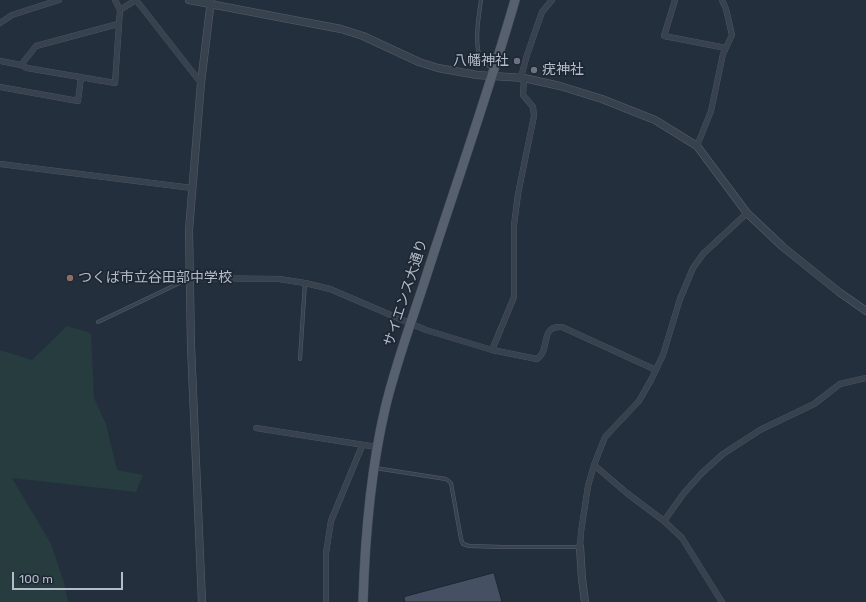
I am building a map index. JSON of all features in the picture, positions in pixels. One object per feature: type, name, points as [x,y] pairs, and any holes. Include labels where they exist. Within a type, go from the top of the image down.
[{"type":"main road","name":"サイエンス大通り","points":[[363,602],[365,540],[369,497],[377,447],[390,391],[494,73],[515,0]]},
{"type":"street","points":[[0,23],[12,15],[59,0]]},
{"type":"street","points":[[0,61],[21,65],[27,68],[115,83],[120,10],[115,0]]},
{"type":"street","points":[[120,10],[136,0],[201,83]]},
{"type":"street","points":[[189,0],[211,2],[341,29],[363,36],[419,62],[438,68],[477,75],[494,73],[523,77],[560,86],[602,99],[655,120],[697,146],[747,213],[783,247],[839,292],[866,311]]},
{"type":"street","points":[[492,350],[514,297],[514,225],[518,194],[534,116],[533,108],[523,95],[523,77],[527,55],[542,12],[552,0]]},
{"type":"street","points":[[675,0],[664,36],[726,48]]},
{"type":"street","points":[[697,146],[711,111],[723,54],[732,34],[726,9],[722,0]]},
{"type":"street","points":[[202,602],[191,346],[189,230],[201,83],[211,2]]},
{"type":"street","points":[[21,65],[36,46],[118,24]]},
{"type":"street","points":[[0,87],[78,101],[81,77]]},
{"type":"street","points":[[0,164],[192,188]]},
{"type":"street","points":[[585,602],[580,547],[581,532],[588,486],[594,465],[605,438],[639,401],[656,370],[663,355],[680,299],[693,268],[703,254],[747,213]]},
{"type":"street","points":[[190,278],[279,280],[305,283],[330,289],[426,330],[492,350],[537,359],[541,356],[544,350],[546,334],[556,326],[562,327],[656,370]]},
{"type":"street","points":[[664,521],[684,493],[702,472],[723,454],[760,430],[814,404],[840,384],[866,378]]},
{"type":"street","points":[[256,428],[362,446],[377,447]]},
{"type":"street","points":[[326,602],[326,553],[330,521],[362,446]]},
{"type":"street","points":[[594,465],[628,494],[664,521],[682,538],[722,602]]},
{"type":"lane","points":[[481,0],[478,52],[483,62],[494,73]]},
{"type":"lane","points":[[98,322],[190,278]]},
{"type":"lane","points":[[300,359],[305,283]]},
{"type":"lane","points":[[374,468],[446,479],[450,483],[463,544],[469,546],[503,547],[580,547]]},
{"type":"green space","points":[[67,326],[91,333],[94,398],[106,424],[117,470],[143,475],[136,492],[12,478],[51,544],[64,583],[68,602],[0,602],[0,350],[32,360]]},
{"type":"building","points":[[494,573],[502,602],[405,602],[404,597]]},
{"type":"place","name":"八幡神社","points":[[517,61]]},
{"type":"place","name":"疣神社","points":[[534,70]]},
{"type":"place","name":"つくば市立谷田部中学校","points":[[70,278]]}]
